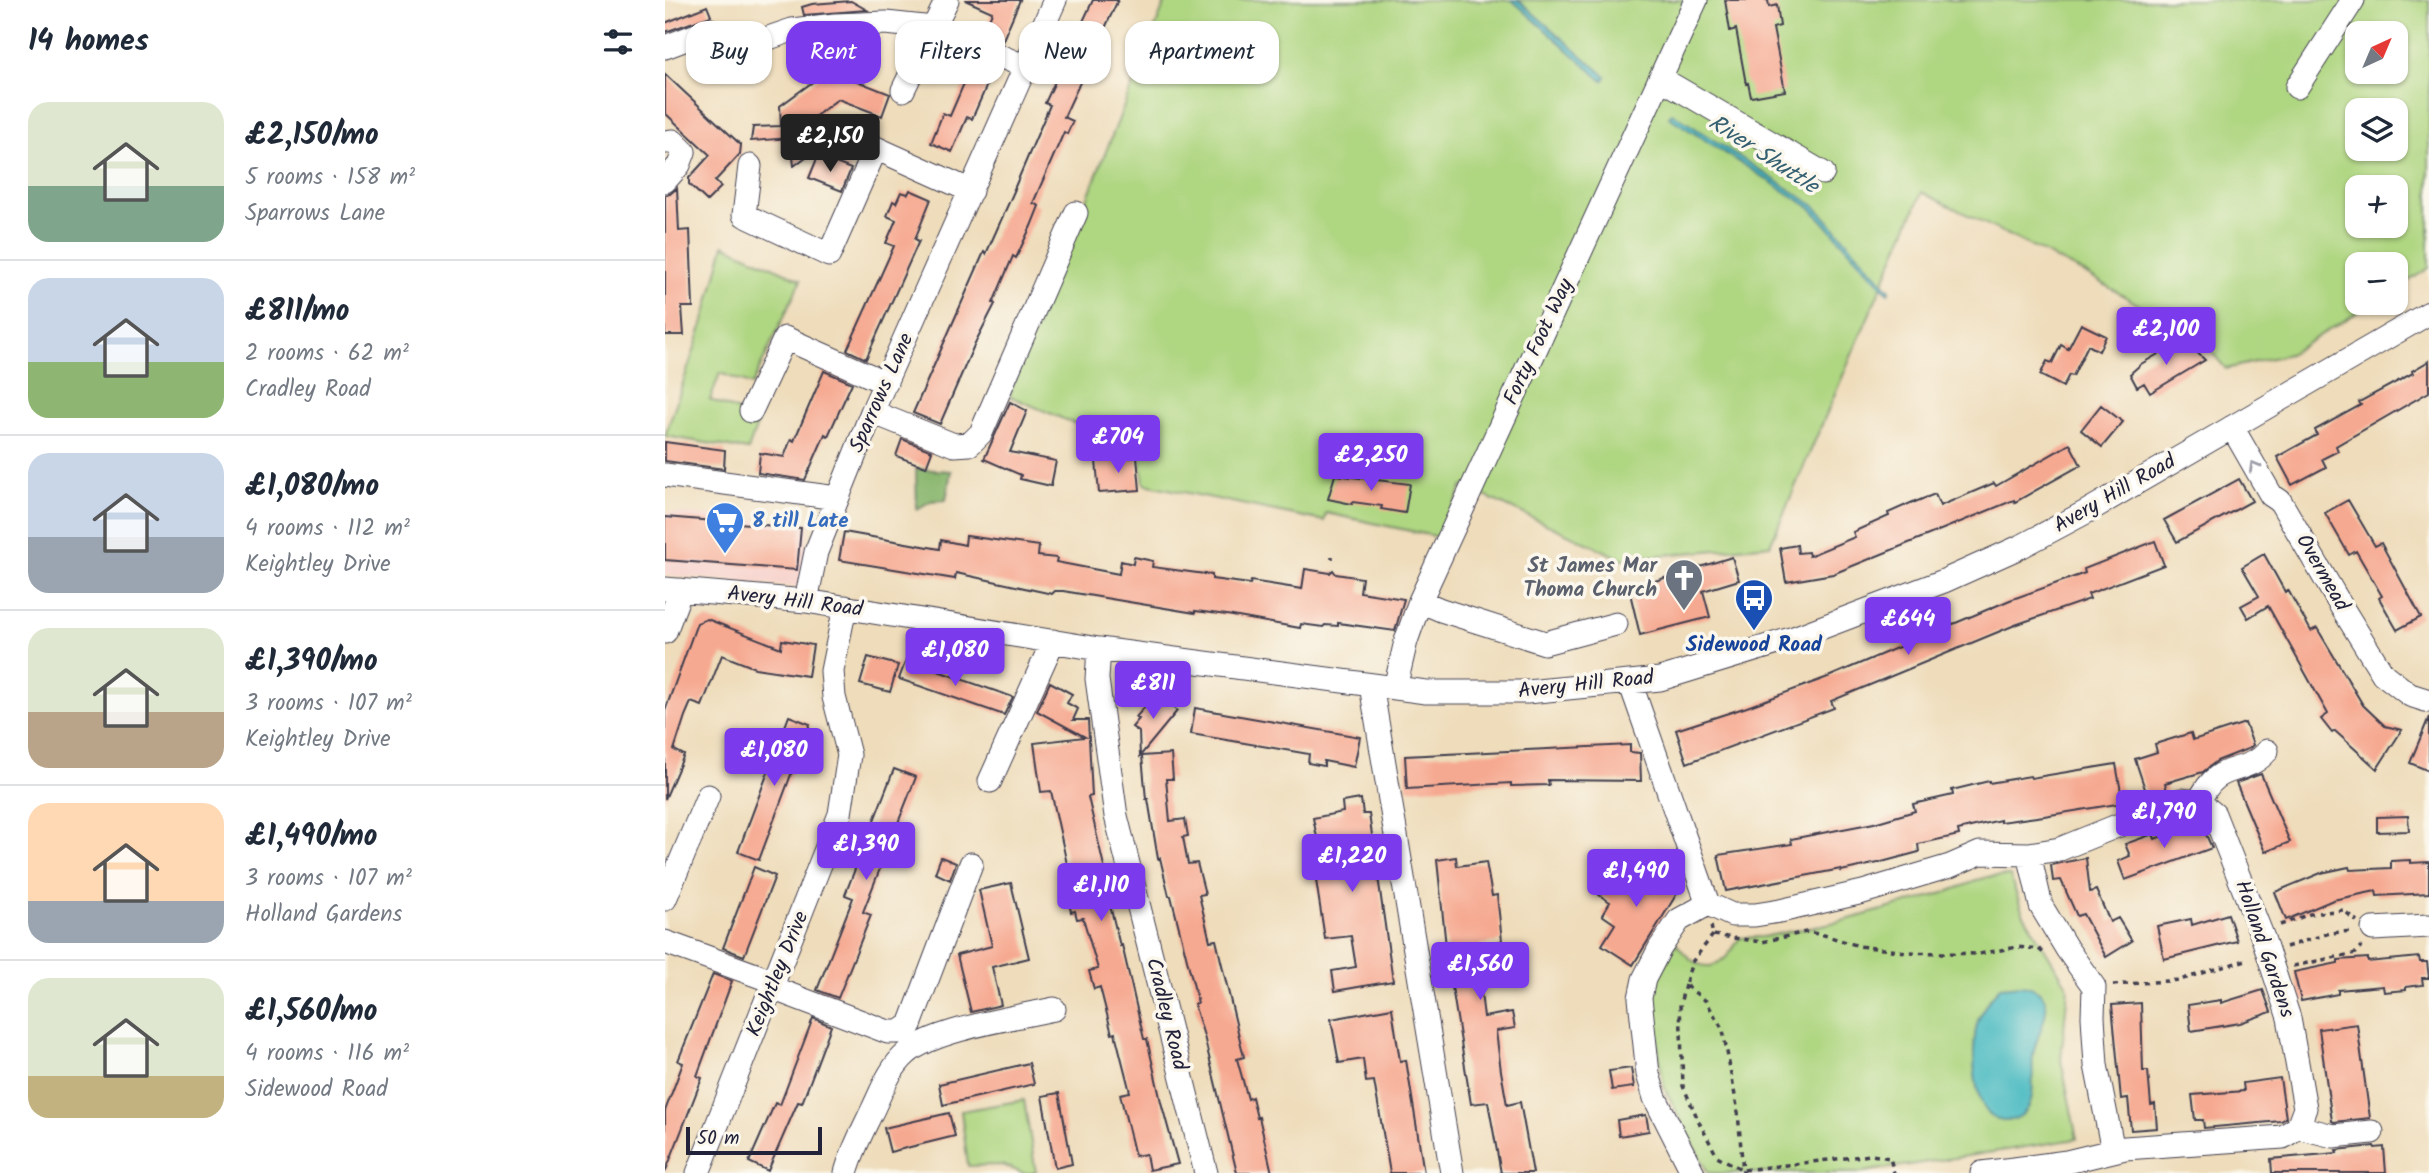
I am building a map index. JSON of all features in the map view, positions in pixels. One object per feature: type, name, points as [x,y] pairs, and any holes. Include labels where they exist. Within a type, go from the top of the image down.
[{"type":"street","points":[[936,21],[947,0]]},
{"type":"street","name":"Sparrows Lane","points":[[1046,21],[1055,0]]},
{"type":"street","name":"Forty Foot Way","points":[[1395,688],[1406,641],[1420,601],[1696,0]]},
{"type":"street","points":[[2297,87],[2353,0]]},
{"type":"street","points":[[772,36],[792,30],[835,25],[895,24]]},
{"type":"street","points":[[665,47],[686,39]]},
{"type":"street","points":[[1660,78],[1823,173]]},
{"type":"street","name":"Sparrows Lane","points":[[806,601],[816,552],[872,412],[1019,83]]},
{"type":"street","points":[[903,90],[906,84]]},
{"type":"street","points":[[849,136],[971,191]]},
{"type":"street","points":[[665,142],[673,141],[684,152],[680,165],[665,181]]},
{"type":"street","points":[[750,166],[744,215],[829,255],[876,148]]},
{"type":"street","points":[[872,412],[954,445],[970,444],[981,433],[1076,213]]},
{"type":"street","name":"Avery Hill Road","points":[[673,589],[806,601],[1099,649],[1438,693],[1504,693],[1660,678],[1794,638],[1944,580],[2022,546],[2429,313]]},
{"type":"street","points":[[751,411],[785,338],[886,383]]},
{"type":"street","name":"Overmead","points":[[2232,427],[2271,495],[2280,501],[2383,674],[2410,695],[2429,701]]},
{"type":"street","points":[[665,475],[837,499]]},
{"type":"street","points":[[665,632],[673,589]]},
{"type":"street","points":[[1420,601],[1545,643],[1616,624]]},
{"type":"street","name":"Keightley Drive","points":[[698,1173],[834,831],[845,792],[849,755],[834,697],[832,671],[845,607]]},
{"type":"street","points":[[990,781],[1053,641]]},
{"type":"street","name":"Cradley Road","points":[[1099,649],[1097,678],[1116,816],[1206,1173]]},
{"type":"street","points":[[1630,682],[1708,904],[1732,915],[1780,911],[1863,892],[1950,866],[1980,853],[2029,854],[2060,849],[2181,800],[2199,802],[2207,783],[2220,774],[2254,762],[2267,751]]},
{"type":"street","points":[[1371,685],[1452,1173]]},
{"type":"street","points":[[665,899],[708,796]]},
{"type":"street","name":"Holland Gardens","points":[[2199,802],[2214,814],[2277,960],[2305,1108],[2298,1127]]},
{"type":"street","points":[[2029,854],[2041,906],[2094,987],[2096,1065],[2113,1151]]},
{"type":"street","points":[[665,942],[888,1032],[900,1032],[910,1025],[971,864]]},
{"type":"street","points":[[1693,1173],[1655,1098],[1648,1074],[1640,998],[1644,979],[1679,920],[1708,904]]},
{"type":"street","points":[[2370,930],[2429,926]]},
{"type":"street","points":[[846,1173],[852,1152],[891,1072],[906,1054],[940,1035],[1054,1009]]},
{"type":"street","points":[[1982,1173],[2067,1162],[2113,1151],[2174,1143],[2214,1143],[2283,1137],[2298,1127],[2333,1136],[2372,1132]]},
{"type":"path","points":[[1708,904],[1713,935],[1692,962],[1681,1004],[1683,1086],[1717,1156],[1743,1172],[1871,1155],[1890,1158],[1894,1173]]},
{"type":"path","points":[[2271,929],[2310,914],[2343,910],[2370,930]]},
{"type":"path","points":[[2277,960],[2330,933],[2370,930]]},
{"type":"path","points":[[2094,987],[2180,980],[2277,960],[2356,953],[2367,939],[2370,930]]},
{"type":"path","points":[[1713,935],[1762,942],[1806,932],[1859,946],[1906,952],[1979,954],[2017,947],[2039,949],[2047,956]]},
{"type":"path","points":[[1685,985],[1706,1001],[1723,1030],[1738,1112],[1743,1172]]},
{"type":"shaded area","points":[[665,512],[809,524],[801,587],[665,575]]},
{"type":"green space","points":[[1166,0],[2429,0],[2429,268],[2408,281],[2408,252],[2345,252],[2345,315],[2353,315],[2289,354],[2226,369],[2205,344],[2088,275],[1922,192],[1770,545],[1622,559],[1463,486],[1439,537],[1326,513],[1324,521],[1144,484],[1140,452],[1091,458],[1092,431],[1009,396],[1133,84],[1279,84],[1279,21],[1158,21]]},
{"type":"green space","points":[[724,245],[801,280],[752,385],[720,373],[710,400],[759,419],[748,450],[665,436],[704,321]]},
{"type":"green space","points":[[916,469],[951,471],[946,500],[931,501],[917,509]]},
{"type":"green space","points":[[2010,876],[2023,913],[2068,987],[2061,1060],[2077,1139],[1857,1173],[1708,1173],[1664,1087],[1658,1049],[1655,993],[1661,973],[1676,943],[1693,961],[1709,966],[1725,958],[1739,938],[1763,937],[1846,920],[1944,893],[1987,877]]},
{"type":"green space","points":[[1024,1100],[1036,1173],[1023,1173],[1002,1165],[968,1166],[961,1111]]},
{"type":"water","points":[[1512,0],[1518,0],[1606,77],[1603,81]]},
{"type":"water","name":"River Shuttle","points":[[1672,113],[1815,206],[1890,290],[1888,293],[1811,208],[1669,117]]},
{"type":"water","points":[[2022,985],[2035,989],[2043,996],[2045,1013],[2033,1055],[2033,1090],[2030,1103],[2021,1116],[2005,1121],[1993,1118],[1985,1109],[1979,1095],[1975,1078],[1974,1044],[1979,1018],[1991,998],[2000,987]]},
{"type":"building","points":[[965,0],[1020,0],[1005,35],[1005,21],[988,21],[992,12]]},
{"type":"building","points":[[1093,0],[1118,0],[1108,21],[1083,21]]},
{"type":"building","points":[[1725,0],[1768,0],[1769,7],[1777,5],[1780,26],[1773,28],[1785,91],[1751,97],[1736,29],[1730,31]]},
{"type":"building","points":[[851,1],[867,10],[804,15],[802,7],[812,4]]},
{"type":"building","points":[[707,6],[711,16],[686,21],[686,25],[665,32],[665,23]]},
{"type":"building","points":[[665,74],[741,145],[740,154],[715,181],[721,187],[707,201],[689,184],[689,178],[710,155],[665,113]]},
{"type":"building","points":[[810,84],[865,84],[890,94],[882,116],[838,99],[813,118],[815,150],[794,166],[791,138],[751,141],[753,127],[781,126],[780,106]]},
{"type":"building","points":[[964,84],[987,84],[972,119],[967,117],[952,152],[931,143],[943,113],[950,116]]},
{"type":"building","points":[[1054,84],[1079,84],[1064,117],[1073,121],[1067,134],[1064,132],[1033,203],[1039,206],[1031,226],[1016,258],[1013,256],[993,303],[995,304],[940,424],[913,413],[984,252],[986,254],[1015,189],[1050,105],[1045,103]]},
{"type":"building","points":[[818,156],[851,169],[842,191],[809,178]]},
{"type":"building","points":[[677,188],[679,231],[690,230],[693,307],[682,307],[684,335],[665,335],[665,195]]},
{"type":"building","points":[[910,190],[931,199],[915,239],[919,241],[866,359],[847,350],[894,246],[886,243],[896,220],[887,216],[893,201],[896,203],[901,192],[908,194]]},
{"type":"building","points":[[2081,324],[2106,336],[2099,351],[2088,345],[2073,376],[2069,375],[2063,387],[2040,375],[2047,361],[2052,363],[2061,345],[2068,349]]},
{"type":"building","points":[[2181,341],[2186,349],[2191,347],[2205,360],[2150,393],[2144,383],[2137,387],[2130,374],[2141,364]]},
{"type":"building","points":[[2429,361],[2429,392],[2336,446],[2338,451],[2322,459],[2326,467],[2292,485],[2277,457],[2317,435],[2315,430],[2361,405],[2359,402],[2413,373],[2412,371]]},
{"type":"building","points":[[824,371],[852,383],[805,480],[758,473],[760,453],[784,457],[791,439],[794,441]]},
{"type":"building","points":[[1010,402],[1027,411],[1010,452],[1056,461],[1051,486],[1020,479],[1021,475],[984,459]]},
{"type":"building","points":[[2101,405],[2123,422],[2102,447],[2081,430]]},
{"type":"building","points":[[902,439],[932,451],[926,467],[896,456]]},
{"type":"building","points":[[665,442],[725,450],[724,469],[665,461]]},
{"type":"building","points":[[2070,444],[2081,465],[2015,502],[2014,500],[1833,574],[1786,582],[1780,548],[1797,545],[1798,553],[1808,552],[1809,556],[1855,537],[1853,532],[1915,501],[1935,494],[1940,506],[1994,483],[1996,486]]},
{"type":"building","points":[[1137,457],[1140,490],[1099,493],[1096,461]]},
{"type":"building","points":[[1335,475],[1410,484],[1405,513],[1381,509],[1382,506],[1328,499]]},
{"type":"building","points":[[2239,479],[2252,501],[2177,542],[2164,520]]},
{"type":"building","points":[[2348,500],[2375,546],[2381,543],[2421,617],[2397,630],[2379,598],[2382,596],[2356,551],[2349,555],[2325,513]]},
{"type":"building","points":[[665,517],[801,528],[797,570],[665,560]]},
{"type":"building","points":[[844,532],[940,549],[941,540],[965,545],[966,536],[1039,546],[1038,556],[1057,558],[1056,562],[1119,574],[1121,561],[1133,564],[1134,557],[1153,561],[1152,567],[1212,575],[1212,579],[1250,584],[1251,581],[1302,589],[1305,569],[1330,573],[1333,570],[1336,574],[1362,578],[1360,592],[1404,599],[1395,631],[1338,623],[1338,626],[1323,627],[1301,624],[1300,628],[1063,591],[1055,591],[1052,594],[956,573],[955,579],[839,560]]},
{"type":"building","points":[[2155,541],[2164,565],[2088,594],[2090,599],[2015,625],[1831,701],[1834,708],[1687,763],[1676,730],[1828,677],[2010,600],[2085,573],[2084,569]]},
{"type":"building","points":[[2264,554],[2311,631],[2317,628],[2363,705],[2385,726],[2402,730],[2377,769],[2335,731],[2332,733],[2321,719],[2328,714],[2268,606],[2248,618],[2241,606],[2259,596],[2242,567]]},
{"type":"building","points":[[1732,557],[1739,580],[1703,591],[1710,617],[1640,635],[1629,589]]},
{"type":"building","points":[[707,619],[781,648],[782,640],[813,645],[808,676],[755,668],[722,655],[702,706],[691,702],[685,716],[674,750],[684,755],[665,799],[665,711],[697,623]]},
{"type":"building","points":[[868,657],[898,665],[890,692],[860,684]]},
{"type":"building","points":[[906,660],[1013,697],[1004,715],[899,679]]},
{"type":"building","points":[[1050,682],[1072,694],[1067,703],[1078,709],[1073,720],[1088,720],[1092,796],[1088,797],[1109,888],[1106,889],[1178,1164],[1149,1170],[1146,1154],[1135,1156],[1120,1094],[1130,1092],[1115,1033],[1112,1034],[1100,987],[1094,989],[1089,971],[1098,969],[1083,918],[1077,919],[1075,911],[1071,912],[1068,898],[1074,896],[1051,791],[1041,792],[1034,743],[1085,737],[1037,711]]},
{"type":"building","points":[[1157,693],[1177,711],[1140,756],[1139,732],[1132,727],[1139,719],[1136,717]]},
{"type":"building","points":[[1195,708],[1360,737],[1354,767],[1324,761],[1324,766],[1308,763],[1309,754],[1191,734]]},
{"type":"building","points":[[789,716],[810,724],[759,860],[738,852]]},
{"type":"building","points":[[2429,717],[2429,771],[2410,763]]},
{"type":"building","points":[[2245,723],[2253,745],[2250,748],[2217,761],[2203,772],[2165,783],[2167,791],[2148,798],[2135,759],[2157,752],[2155,744],[2191,733],[2193,740]]},
{"type":"building","points":[[1630,745],[1630,752],[1640,753],[1641,781],[1548,780],[1549,785],[1511,786],[1511,783],[1407,789],[1405,756]]},
{"type":"building","points":[[1171,754],[1173,779],[1166,779],[1170,821],[1185,819],[1188,836],[1183,837],[1188,864],[1197,863],[1205,894],[1199,895],[1210,941],[1216,940],[1244,1057],[1237,1059],[1248,1099],[1252,1097],[1257,1118],[1259,1117],[1272,1173],[1237,1173],[1194,1004],[1198,1003],[1171,896],[1160,858],[1158,859],[1146,799],[1142,756]]},
{"type":"building","points":[[2116,764],[2123,803],[2000,820],[1958,830],[1959,835],[1918,844],[1919,852],[1878,863],[1726,891],[1718,855],[1792,844],[1791,839],[1874,823],[1915,811],[1913,804],[1953,795],[1952,790],[1989,781],[2031,778]]},
{"type":"building","points":[[894,769],[916,777],[863,912],[871,915],[838,998],[817,990],[853,898],[845,895]]},
{"type":"building","points":[[2261,774],[2290,842],[2265,852],[2236,783]]},
{"type":"building","points":[[1361,799],[1363,814],[1369,814],[1393,981],[1335,991],[1332,971],[1356,967],[1351,936],[1325,939],[1312,854],[1320,852],[1313,818],[1343,812],[1342,802]]},
{"type":"building","points":[[2408,816],[2409,831],[2377,832],[2377,817]]},
{"type":"building","points":[[2200,821],[2212,848],[2125,880],[2118,861],[2130,856],[2125,844],[2153,834],[2155,839]]},
{"type":"building","points":[[941,857],[956,863],[950,880],[935,873]]},
{"type":"building","points":[[1456,857],[1457,866],[1486,862],[1492,896],[1497,895],[1502,941],[1479,945],[1485,976],[1479,977],[1484,1017],[1512,1012],[1515,1028],[1496,1031],[1501,1071],[1507,1105],[1520,1102],[1533,1173],[1501,1173],[1488,1102],[1471,1104],[1447,956],[1437,860]]},
{"type":"building","points":[[2086,858],[2090,892],[2096,890],[2110,922],[2118,918],[2132,941],[2106,957],[2083,914],[2077,916],[2061,880],[2053,881],[2051,865]]},
{"type":"building","points":[[2410,860],[2410,863],[2429,862],[2429,893],[2377,896],[2376,891],[2333,900],[2286,920],[2275,892],[2321,873],[2349,867],[2350,870],[2391,868],[2391,861]]},
{"type":"building","points":[[1619,862],[1654,884],[1663,869],[1684,882],[1633,965],[1602,945],[1615,924],[1602,915],[1610,902],[1599,895]]},
{"type":"building","points":[[754,867],[775,876],[744,956],[723,948]]},
{"type":"building","points":[[1011,883],[1029,958],[992,967],[1001,1005],[971,1012],[957,955],[992,946],[979,890]]},
{"type":"building","points":[[2228,914],[2237,941],[2164,959],[2157,926],[2191,919],[2192,925]]},
{"type":"building","points":[[2419,957],[2420,962],[2427,962],[2429,978],[2422,978],[2423,985],[2384,992],[2383,986],[2338,990],[2338,994],[2301,1001],[2294,972],[2338,963],[2338,960],[2368,958],[2368,962]]},
{"type":"building","points":[[713,974],[732,981],[697,1076],[702,1078],[665,1173],[665,1111],[683,1063],[678,1061]]},
{"type":"building","points":[[2263,990],[2271,1012],[2240,1023],[2191,1031],[2188,1005],[2221,1000],[2221,1003]]},
{"type":"building","points":[[2141,1003],[2143,1071],[2148,1071],[2151,1105],[2155,1104],[2157,1128],[2131,1130],[2128,1098],[2121,1099],[2112,1005]]},
{"type":"building","points":[[1392,1008],[1400,1061],[1406,1060],[1424,1173],[1390,1173],[1374,1081],[1366,1082],[1363,1059],[1339,1063],[1331,1019]]},
{"type":"building","points":[[813,1018],[831,1026],[802,1103],[798,1102],[768,1171],[749,1162],[775,1103],[780,1105]]},
{"type":"building","points":[[2357,1024],[2370,1118],[2334,1122],[2319,1029]]},
{"type":"building","points":[[1029,1063],[1034,1084],[943,1105],[939,1084]]},
{"type":"building","points":[[1631,1068],[1634,1087],[1612,1090],[1609,1071]]},
{"type":"building","points":[[2280,1078],[2286,1118],[2281,1121],[2204,1128],[2203,1120],[2195,1120],[2192,1095],[2244,1091],[2243,1083]]},
{"type":"building","points":[[1059,1093],[1072,1164],[1055,1168],[1042,1096]]},
{"type":"building","points":[[949,1113],[955,1136],[890,1152],[884,1128]]},
{"type":"building","points":[[1646,1115],[1649,1131],[1619,1136],[1617,1120]]},
{"type":"building","points":[[2384,1147],[2386,1173],[2272,1173],[2271,1159],[2337,1153],[2336,1150]]},
{"type":"place","name":"8 till Late","points":[[725,555]]},
{"type":"place","name":"St James Mar Thoma Church","points":[[1684,612]]},
{"type":"place","name":"Sidewood Road","points":[[1754,632]]}]
